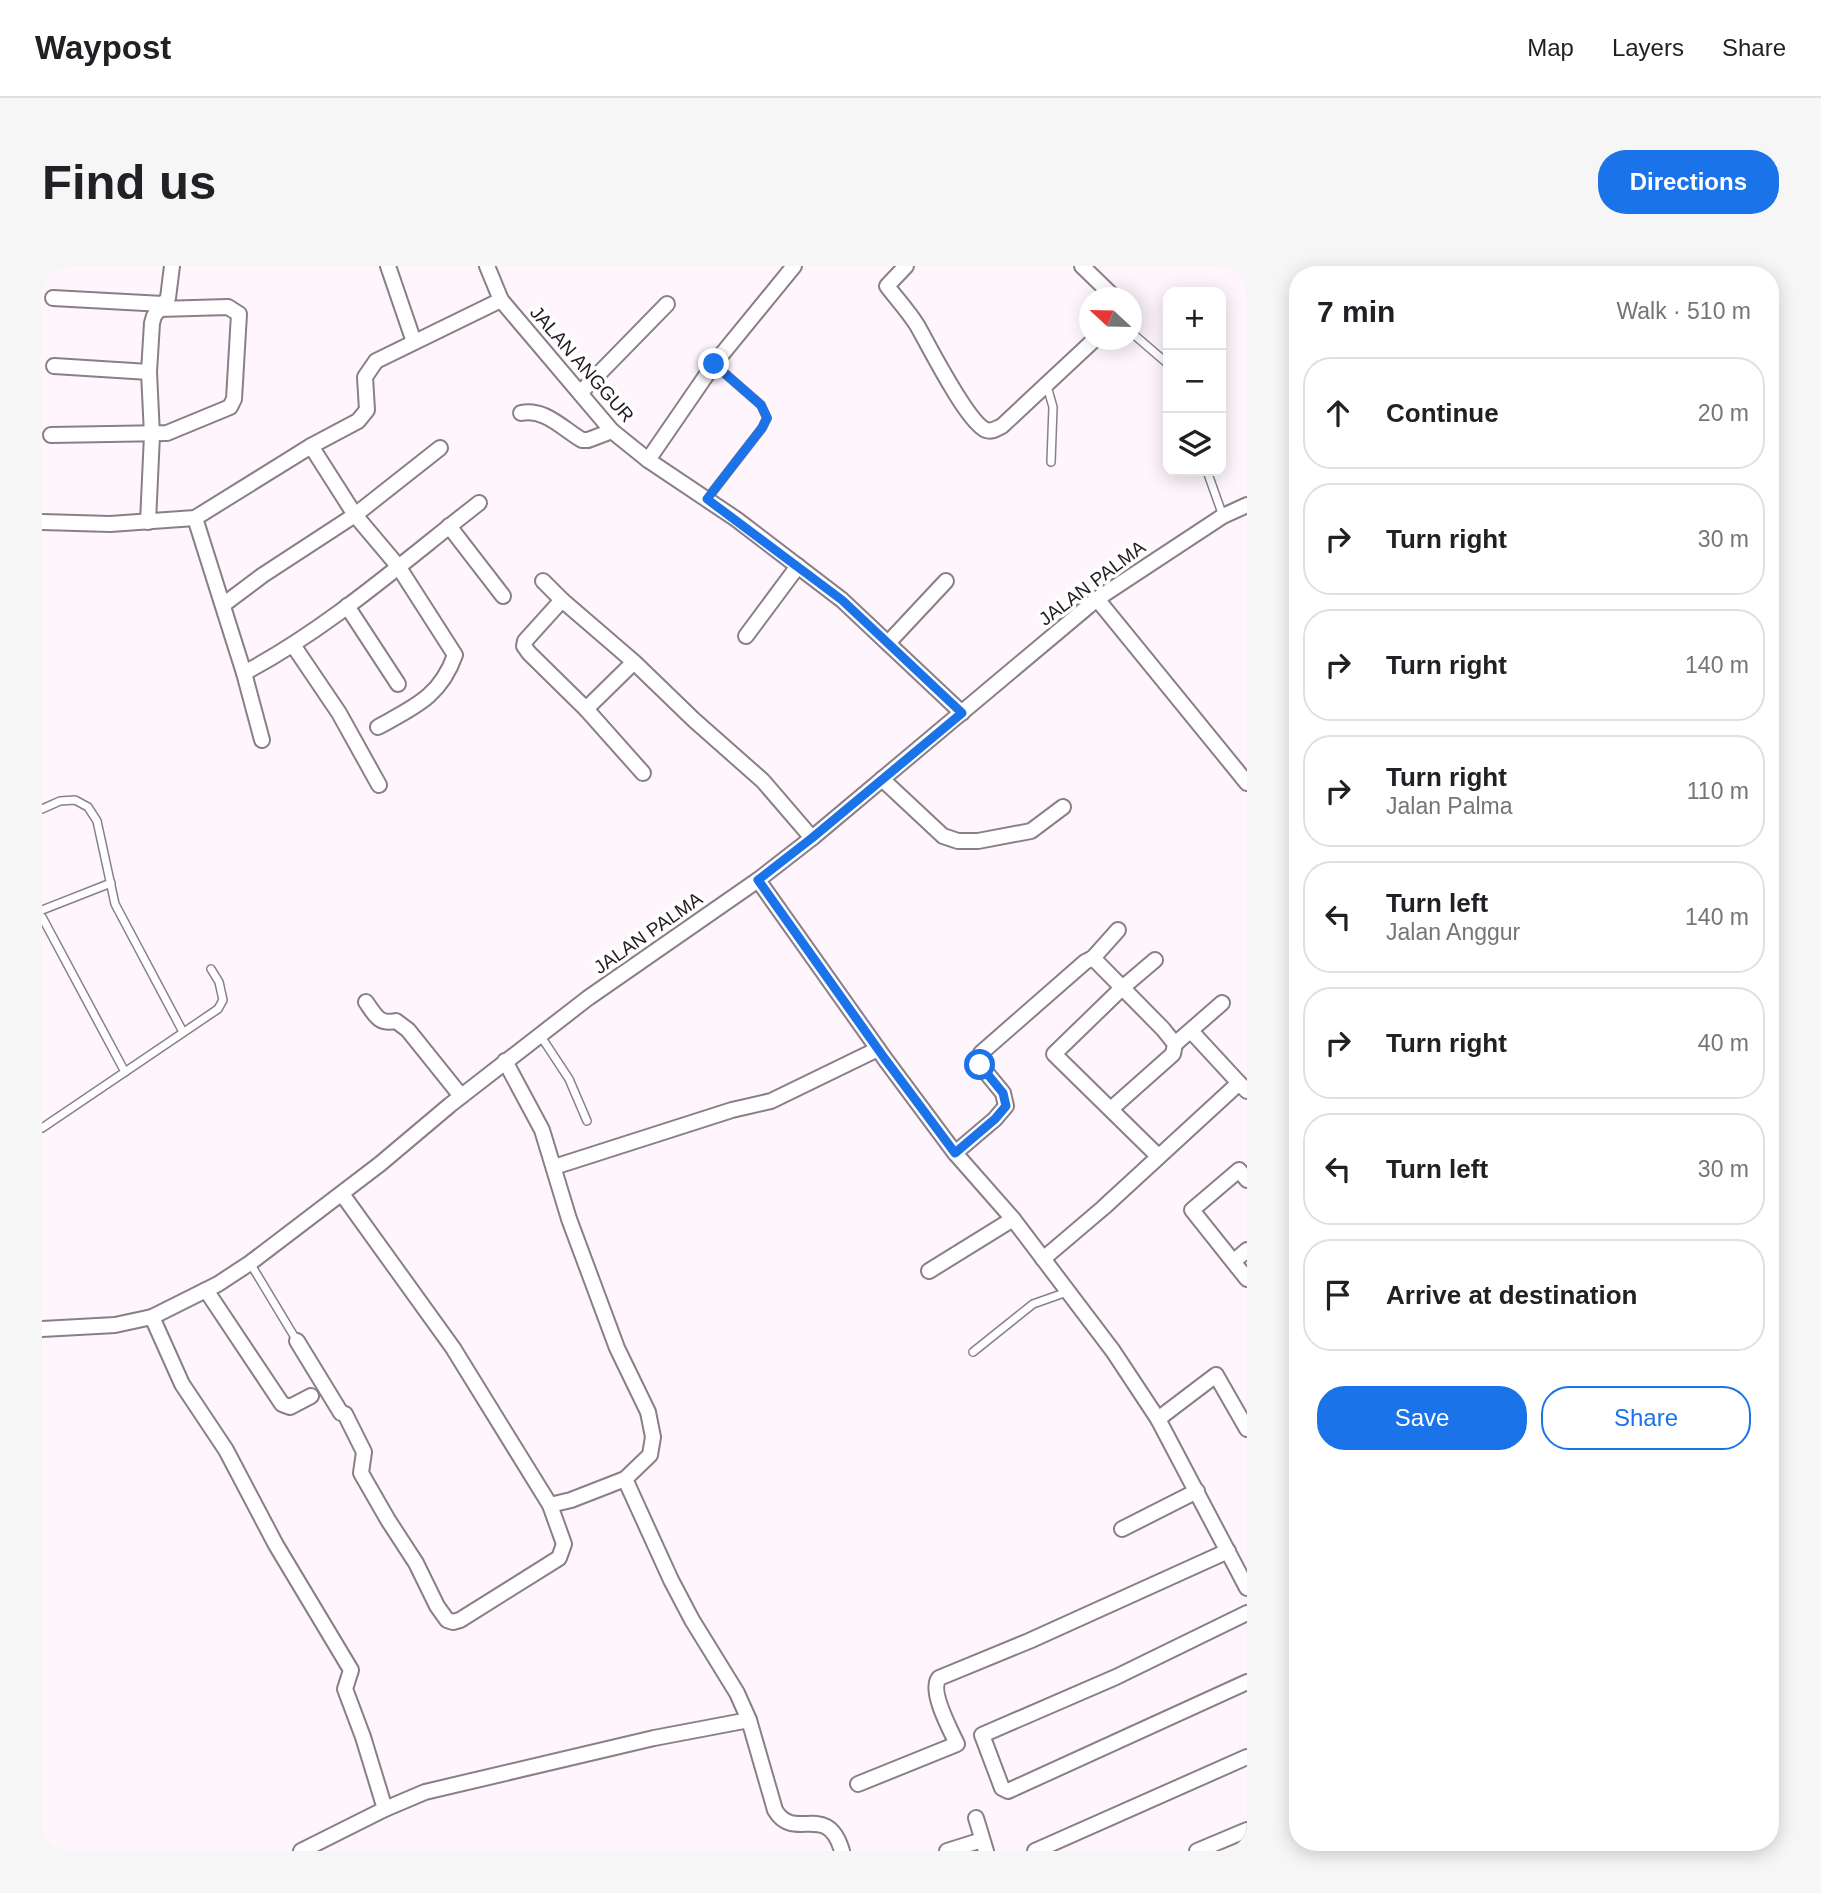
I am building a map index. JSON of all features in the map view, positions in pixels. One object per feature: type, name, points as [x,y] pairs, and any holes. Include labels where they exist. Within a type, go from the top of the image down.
[{"type":"street","points":[[148,522],[152,435],[149,372],[152,323],[168,298],[172,266]]},
{"type":"street","points":[[388,266],[414,342]]},
{"type":"street","name":"JALAN ANGGUR","points":[[487,266],[501,300],[612,432],[842,600],[962,713]]},
{"type":"street","points":[[648,460],[714,364],[794,266]]},
{"type":"street","points":[[906,266],[887,286],[916,324],[974,419],[985,429],[992,431],[1002,426],[1047,386],[1082,350]]},
{"type":"street","points":[[1083,266],[1104,287]]},
{"type":"street","points":[[51,435],[152,435],[178,430],[230,407],[234,399],[240,320],[236,310],[228,307],[161,306],[53,298]]},
{"type":"street","points":[[42,522],[110,524],[195,518],[311,446],[358,421],[367,410],[365,377],[376,361],[501,300]]},
{"type":"street","points":[[580,393],[667,304]]},
{"type":"street","points":[[54,366],[149,372]]},
{"type":"street","points":[[521,413],[531,411],[542,414],[582,440],[612,432]]},
{"type":"street","points":[[311,446],[355,515],[398,566],[455,655],[434,693],[378,727]]},
{"type":"street","points":[[223,605],[262,575],[355,515],[440,448]]},
{"type":"street","points":[[244,673],[293,645],[479,503]]},
{"type":"street","name":"JALAN PALMA","points":[[42,1329],[114,1325],[152,1317],[206,1290],[250,1263],[342,1194],[505,1061],[639,961],[758,880],[812,838],[1097,599],[1223,516],[1247,505]]},
{"type":"street","points":[[195,518],[244,673],[262,740]]},
{"type":"street","points":[[449,526],[503,596]]},
{"type":"street","points":[[746,636],[798,566]]},
{"type":"street","points":[[543,581],[763,780],[812,838]]},
{"type":"street","points":[[888,643],[946,581]]},
{"type":"street","points":[[1097,599],[1247,783]]},
{"type":"street","points":[[562,600],[527,637],[524,646],[586,709],[643,773]]},
{"type":"street","points":[[346,606],[398,684]]},
{"type":"street","points":[[293,645],[340,713],[379,785]]},
{"type":"street","points":[[586,709],[634,662]]},
{"type":"street","points":[[882,779],[943,836],[958,841],[978,841],[1031,831],[1063,807]]},
{"type":"street","points":[[758,880],[955,1153],[1013,1219],[1113,1351],[1158,1419],[1247,1588]]},
{"type":"street","points":[[955,1153],[995,1119],[1006,1106],[1003,1093],[980,1065],[981,1053],[1093,958],[1118,930]]},
{"type":"street","points":[[1093,958],[1175,1044]]},
{"type":"street","points":[[1155,960],[1054,1054],[1158,1156]]},
{"type":"street","points":[[366,1002],[380,1021],[396,1021],[408,1030],[461,1096]]},
{"type":"street","points":[[1111,1109],[1172,1054],[1175,1044],[1222,1003]]},
{"type":"street","points":[[1043,1259],[1158,1156],[1243,1087],[1191,1031]]},
{"type":"street","points":[[554,1167],[632,1140],[771,1101],[878,1049]]},
{"type":"street","points":[[505,1061],[542,1130],[565,1207],[617,1348],[648,1412],[653,1437],[650,1455],[625,1479],[550,1506]]},
{"type":"street","points":[[1247,1180],[1238,1170],[1192,1210],[1247,1279]]},
{"type":"street","points":[[297,1341],[359,1439],[364,1452],[361,1473],[447,1620],[460,1620],[559,1558],[564,1544],[550,1506],[453,1348],[342,1194]]},
{"type":"street","points":[[929,1271],[1013,1219]]},
{"type":"street","points":[[1234,1261],[1247,1250]]},
{"type":"street","points":[[206,1290],[282,1404],[290,1407],[311,1396]]},
{"type":"street","points":[[152,1317],[182,1384],[226,1450],[276,1545],[351,1670],[344,1685],[385,1809]]},
{"type":"street","points":[[1158,1419],[1216,1375],[1247,1429]]},
{"type":"street","points":[[625,1479],[671,1580],[737,1693],[749,1720],[779,1817],[792,1824],[819,1824],[831,1829],[837,1836],[842,1851]]},
{"type":"street","points":[[1122,1529],[1197,1491]]},
{"type":"street","points":[[957,1744],[936,1693],[935,1683],[939,1678],[1029,1642],[1228,1551]]},
{"type":"street","points":[[858,1784],[982,1735],[1116,1677],[1247,1613]]},
{"type":"street","points":[[982,1735],[1002,1788],[1008,1791],[1247,1682]]},
{"type":"street","points":[[301,1851],[425,1792],[654,1738],[749,1720]]},
{"type":"street","points":[[1035,1851],[1247,1757]]},
{"type":"street","points":[[947,1851],[984,1846],[976,1818]]},
{"type":"street","points":[[1197,1851],[1247,1830]]},
{"type":"lane","points":[[1142,342],[1163,360]]},
{"type":"lane","points":[[707,499],[767,418],[761,405],[714,364]]},
{"type":"lane","points":[[1047,386],[1053,407],[1051,462]]},
{"type":"lane","points":[[1209,476],[1223,516]]},
{"type":"lane","points":[[42,809],[60,801],[75,800],[88,807],[97,821],[115,904],[183,1032]]},
{"type":"lane","points":[[42,910],[111,883]]},
{"type":"lane","points":[[42,917],[125,1072]]},
{"type":"lane","points":[[42,1128],[218,1009],[223,1000],[219,982],[211,969]]},
{"type":"lane","points":[[540,1035],[569,1079],[587,1121]]},
{"type":"lane","points":[[250,1263],[297,1341]]},
{"type":"lane","points":[[974,1352],[1034,1304],[1067,1292]]},
{"type":"route","points":[[714,364],[761,405],[767,418],[707,499],[842,600],[962,713],[758,880],[955,1153],[995,1119],[1006,1106],[1003,1093],[980,1065]]}]
